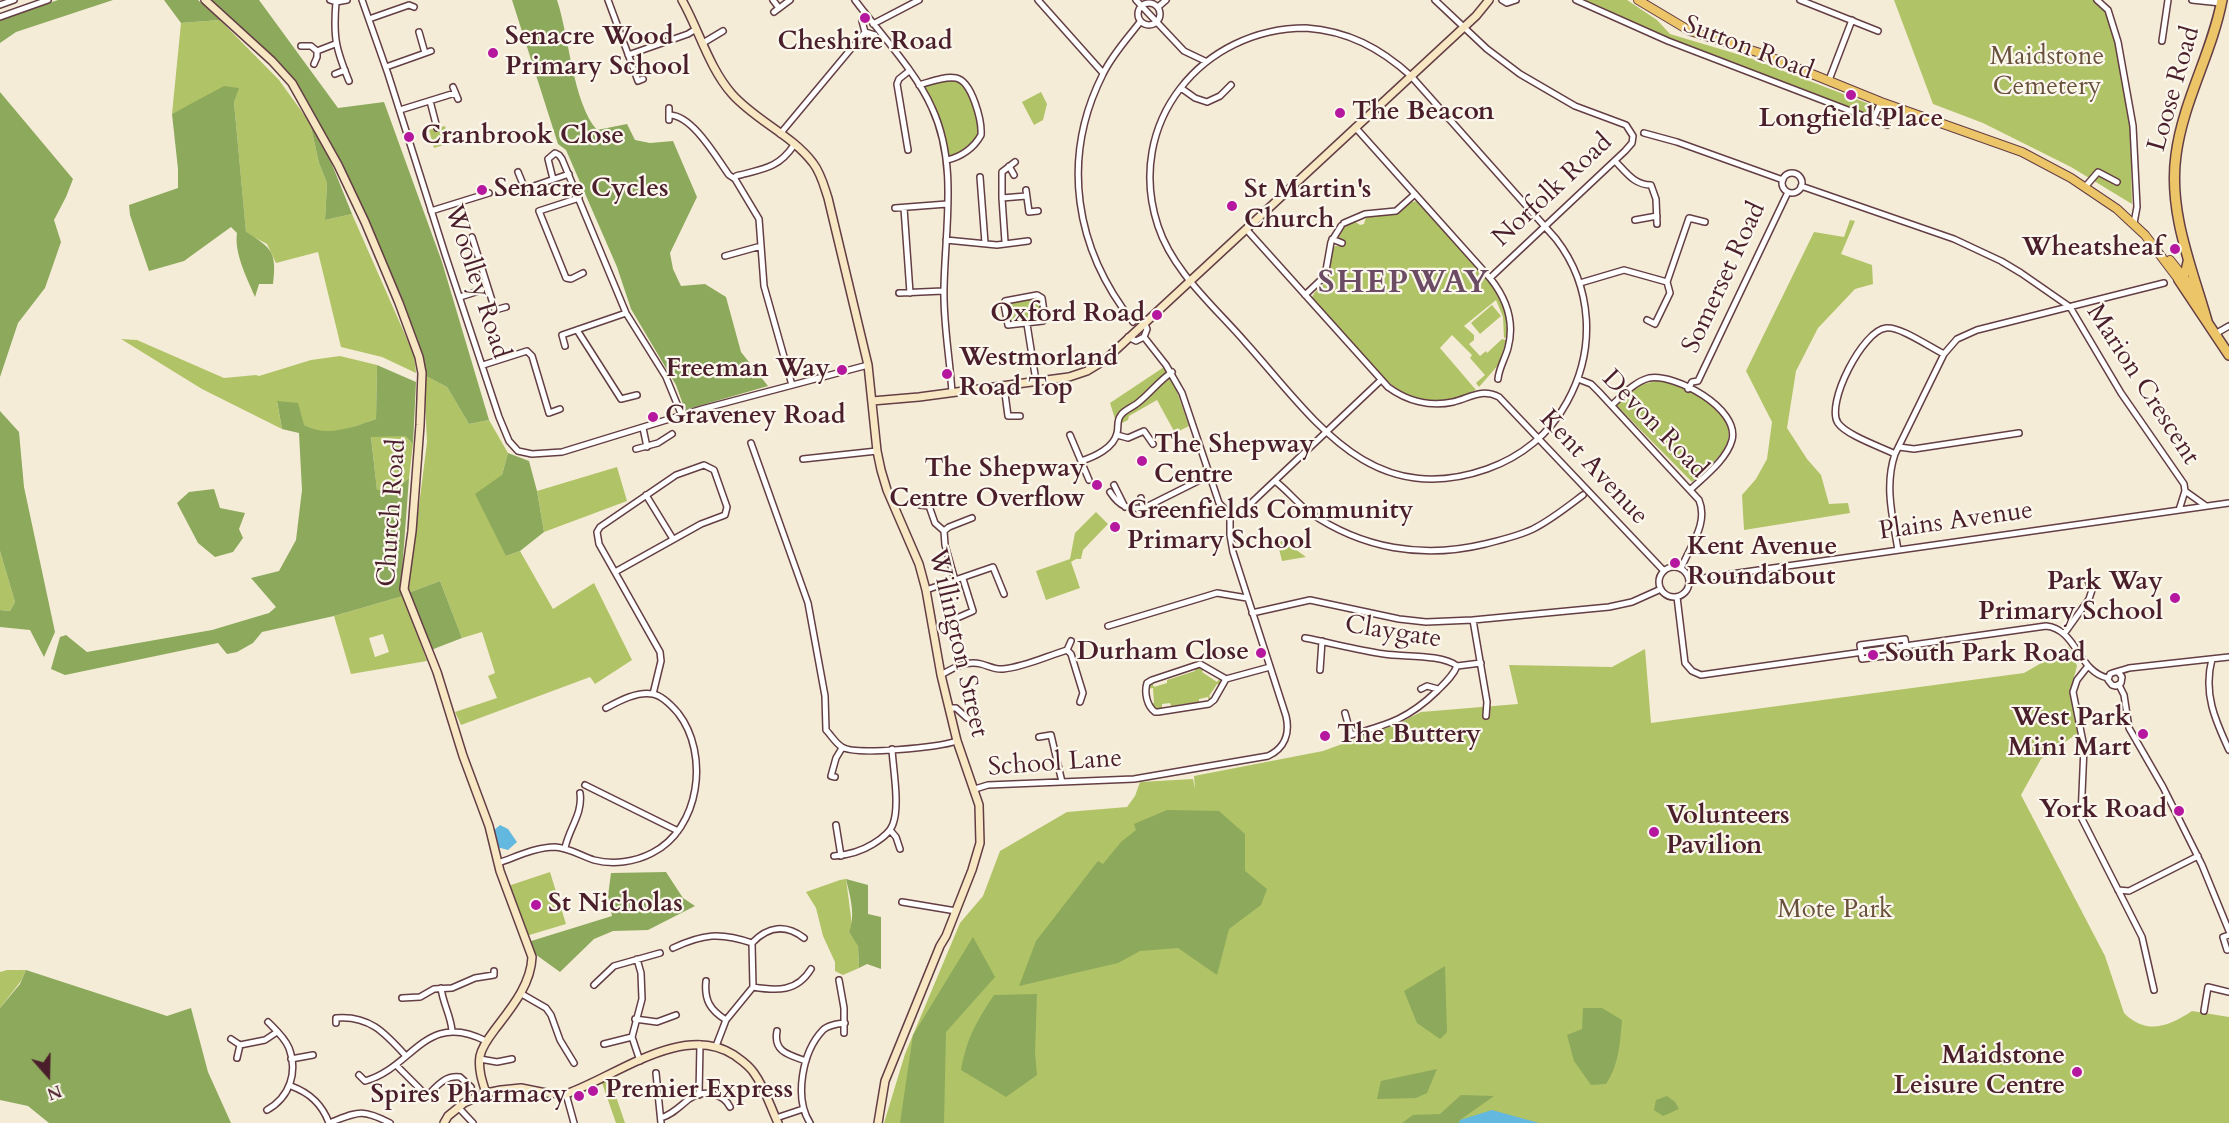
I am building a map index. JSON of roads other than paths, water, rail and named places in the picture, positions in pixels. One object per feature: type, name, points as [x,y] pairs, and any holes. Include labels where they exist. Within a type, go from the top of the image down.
[{"type":"highway","name":"Loose Road","points":[[2223,5],[2187,108],[2176,154],[2175,187],[2188,262],[2188,267],[2181,278],[2229,355]]},
{"type":"highway","name":"Loose Road","points":[[2188,262],[2194,273],[2207,321]]},
{"type":"main road","name":"Sutton Road","points":[[1638,0],[1676,25],[1690,31],[1760,53],[1881,102],[2022,152],[2085,187],[2134,223],[2181,278],[2199,295]]},
{"type":"street","points":[[0,4],[13,0]]},
{"type":"street","points":[[0,17],[48,0]]},
{"type":"street","name":"Church Road","points":[[205,0],[272,61],[292,83],[338,165],[365,222],[419,357],[422,373],[420,425],[412,531],[404,589],[437,672],[463,756],[489,826],[498,863],[532,957],[530,971],[520,993],[486,1041],[480,1059],[480,1073],[486,1093]]},
{"type":"street","points":[[347,0],[333,1],[335,44],[349,81]]},
{"type":"street","name":"Woolley Road","points":[[362,0],[386,67],[431,211],[512,446],[523,453],[562,452],[682,416],[868,365]]},
{"type":"street","points":[[608,0],[638,81],[643,79]]},
{"type":"street","name":"Willington Street","points":[[682,0],[730,93],[748,111],[794,145],[813,163],[821,177],[868,365],[877,451],[887,490],[914,547],[926,590],[941,675],[957,741],[975,789],[980,820],[980,843],[956,911],[885,1082],[878,1123]]},
{"type":"street","points":[[773,0],[776,10],[789,0]]},
{"type":"street","points":[[855,0],[919,85],[932,106],[938,122],[947,160],[948,176],[944,291],[952,393]]},
{"type":"street","points":[[873,24],[919,0]]},
{"type":"street","points":[[1038,0],[1103,73]]},
{"type":"street","points":[[1158,7],[1166,0]]},
{"type":"street","points":[[1435,0],[1465,26]]},
{"type":"street","points":[[872,401],[1069,377],[1087,371],[1105,360],[1465,26],[1489,0]]},
{"type":"street","points":[[1502,0],[1507,3],[1516,0]]},
{"type":"street","name":"Sutton Road","points":[[1576,0],[1668,41],[1887,125]]},
{"type":"street","points":[[1800,0],[1878,31]]},
{"type":"street","points":[[2097,0],[2108,10],[2118,42],[2133,126],[2137,207],[2134,223]]},
{"type":"street","points":[[2162,41],[2168,0]]},
{"type":"street","points":[[2192,0],[2223,5]]},
{"type":"street","points":[[1139,3],[1150,3],[1158,7],[1160,13],[1156,22],[1148,26],[1140,22],[1139,3]]},
{"type":"street","points":[[1139,3],[1184,51],[1205,61]]},
{"type":"street","points":[[369,19],[409,6],[414,7]]},
{"type":"street","points":[[1829,80],[1852,20]]},
{"type":"street","points":[[862,21],[865,32]]},
{"type":"street","points":[[1133,322],[1115,298],[1097,264],[1083,222],[1077,165],[1083,128],[1103,73],[1118,49],[1140,22]]},
{"type":"street","name":"Norfolk Road","points":[[1465,26],[1487,49],[1532,83],[1575,106],[1630,128],[1633,136],[1632,143],[1615,161],[1490,278]]},
{"type":"street","points":[[1306,28],[1339,32],[1361,41],[1381,51],[1411,76],[1545,227],[1565,250],[1580,283],[1587,332],[1584,358],[1578,379],[1563,410],[1539,438],[1520,453],[1492,468],[1454,478],[1426,479],[1395,474],[1368,464],[1347,451],[1327,432],[1190,280],[1173,256],[1159,228],[1150,187],[1152,154],[1157,132],[1166,111],[1181,88],[1205,61],[1231,45],[1275,30],[1306,28]]},
{"type":"street","points":[[628,55],[688,34],[696,29]]},
{"type":"street","points":[[704,43],[723,31]]},
{"type":"street","points":[[386,67],[428,52],[418,32]]},
{"type":"street","points":[[865,32],[875,35]]},
{"type":"street","points":[[780,134],[865,32]]},
{"type":"street","points":[[317,51],[335,44]]},
{"type":"street","points":[[301,46],[311,46],[317,51]]},
{"type":"street","points":[[314,64],[317,51]]},
{"type":"street","points":[[335,74],[345,70]]},
{"type":"street","points":[[909,71],[899,79],[897,84],[909,146]]},
{"type":"street","points":[[919,85],[957,78],[970,90],[978,115],[981,135],[972,147],[947,160]]},
{"type":"street","points":[[1181,88],[1195,98],[1207,102],[1227,94],[1231,85]]},
{"type":"street","points":[[400,110],[430,101],[454,90],[458,99]]},
{"type":"street","points":[[430,101],[437,128]]},
{"type":"street","points":[[1873,120],[1881,102]]},
{"type":"street","points":[[669,108],[669,117],[678,115],[694,129],[729,175],[735,178],[759,219],[764,286],[792,385]]},
{"type":"street","points":[[1355,127],[1490,278],[1503,296],[1510,320],[1509,343],[1498,379]]},
{"type":"street","name":"Marion Crescent","points":[[1644,133],[1677,142],[1783,180],[1788,175],[1796,175],[1801,180],[1801,186],[1954,239],[2011,267],[2070,307],[2121,393],[2184,484],[2186,491],[2179,510]]},
{"type":"street","points":[[735,178],[773,167],[787,155],[794,145]]},
{"type":"street","points":[[553,179],[548,159],[555,153],[562,159],[626,313],[666,377],[682,416]]},
{"type":"street","points":[[1615,161],[1639,184],[1651,185],[1656,199],[1657,224]]},
{"type":"street","points":[[1005,242],[1002,172],[1015,162]]},
{"type":"street","points":[[1009,166],[1014,175]]},
{"type":"street","points":[[518,172],[525,189],[568,174]]},
{"type":"street","points":[[2085,187],[2098,172],[2117,182]]},
{"type":"street","points":[[980,177],[985,243]]},
{"type":"street","points":[[1783,180],[1783,188],[1788,192],[1795,193],[1801,186]]},
{"type":"street","name":"Somerset Road","points":[[1698,394],[1700,387],[1698,381],[1788,192]]},
{"type":"street","points":[[431,211],[489,193]]},
{"type":"street","points":[[1002,198],[1026,193],[1029,212],[1038,211]]},
{"type":"street","points":[[1305,295],[1325,276],[1332,239],[1343,224],[1359,216],[1396,211],[1415,194]]},
{"type":"street","points":[[579,198],[539,211],[566,278],[571,279],[583,273]]},
{"type":"street","points":[[895,208],[947,204]]},
{"type":"street","points":[[904,208],[910,293]]},
{"type":"street","points":[[1683,215],[1705,222]]},
{"type":"street","points":[[1359,216],[1360,223]]},
{"type":"street","points":[[1635,220],[1657,216]]},
{"type":"street","points":[[1647,320],[1655,324],[1670,293],[1667,282],[1689,218]]},
{"type":"street","points":[[1230,515],[1237,514],[1246,508],[1381,381],[1246,229]]},
{"type":"street","points":[[472,237],[495,310],[506,307]]},
{"type":"street","points":[[1332,239],[1342,243]]},
{"type":"street","points":[[946,240],[997,245],[1005,242],[1028,241]]},
{"type":"street","points":[[725,256],[760,246]]},
{"type":"street","points":[[1580,283],[1624,270],[1667,282]]},
{"type":"street","points":[[1898,550],[1889,489],[1895,454],[1944,354],[1957,339],[1972,332],[2164,283]]},
{"type":"street","points":[[460,297],[488,288]]},
{"type":"street","points":[[899,293],[944,291]]},
{"type":"street","points":[[1040,296],[1045,318],[1041,322],[1027,324],[1008,325],[1005,301],[1040,296]]},
{"type":"street","points":[[565,346],[562,335],[626,313]]},
{"type":"street","points":[[1128,337],[1136,341],[1144,337],[1147,329],[1144,322]]},
{"type":"street","points":[[1027,324],[1035,381]]},
{"type":"street","points":[[2215,334],[2229,326]]},
{"type":"street","points":[[1895,454],[1839,424],[1835,413],[1839,392],[1847,373],[1868,340],[1882,328],[1896,329],[1944,354]]},
{"type":"street","points":[[577,330],[621,399],[638,395]]},
{"type":"street","points":[[1144,337],[1172,372],[1186,401],[1220,506],[1230,515],[1233,552],[1270,666],[1226,679],[1214,700],[1209,704],[1158,712],[1149,707],[1146,689],[1147,683],[1152,680],[1200,664],[1226,679]]},
{"type":"street","points":[[483,365],[527,351],[532,356],[549,413],[560,409]]},
{"type":"street","points":[[1081,461],[1093,457],[1111,445],[1117,435],[1118,418],[1122,413],[1140,402],[1159,381],[1172,372]]},
{"type":"street","points":[[1612,405],[1637,383],[1650,378],[1664,378],[1712,401],[1722,409],[1731,423],[1733,433],[1731,443],[1725,454],[1691,489]]},
{"type":"street","name":"Devon Road","points":[[1578,379],[1591,384],[1699,500],[1702,518],[1681,569]]},
{"type":"street","name":"Kent Avenue","points":[[1381,381],[1402,396],[1428,404],[1453,402],[1476,393],[1492,394],[1502,400],[1664,571]]},
{"type":"street","name":"Somerset Road","points":[[1688,389],[1692,382],[1698,381]]},
{"type":"street","points":[[1004,386],[1008,416],[1020,416]]},
{"type":"street","points":[[643,428],[646,447]]},
{"type":"street","points":[[1117,435],[1128,438],[1144,431],[1153,444]]},
{"type":"street","points":[[1899,447],[1909,449],[2019,433]]},
{"type":"street","points":[[636,449],[658,443],[672,434]]},
{"type":"street","points":[[1070,435],[1089,480]]},
{"type":"street","points":[[751,443],[808,603],[825,696],[826,730],[842,748],[855,750],[926,748],[957,741]]},
{"type":"street","points":[[802,459],[877,451]]},
{"type":"street","points":[[615,572],[720,517],[727,511],[714,470],[704,465],[676,475],[600,527],[597,532],[598,544],[660,652],[661,661],[653,694]]},
{"type":"street","points":[[1110,492],[1118,503],[1137,510],[1210,475]]},
{"type":"street","points":[[1275,481],[1308,511],[1327,523],[1369,543],[1391,549],[1417,552],[1446,550],[1507,539],[1533,529],[1560,513],[1582,495]]},
{"type":"street","points":[[1114,485],[1125,507]]},
{"type":"street","name":"Marion Crescent","points":[[2186,491],[2207,507]]},
{"type":"street","points":[[646,495],[673,540]]},
{"type":"street","points":[[1141,498],[1143,506],[1146,507]]},
{"type":"street","name":"Plains Avenue","points":[[1689,580],[2229,503]]},
{"type":"street","points":[[920,505],[929,506],[935,523],[944,531],[945,545],[955,579]]},
{"type":"street","points":[[944,531],[972,518]]},
{"type":"street","points":[[926,590],[993,567],[1004,594]]},
{"type":"street","points":[[1672,568],[1681,569],[1686,573],[1689,580],[1686,591],[1677,597],[1666,595],[1661,589],[1660,579],[1664,571],[1672,568]]},
{"type":"street","points":[[957,618],[973,611],[963,579]]},
{"type":"street","points":[[2064,634],[2090,596],[2088,581],[2095,579]]},
{"type":"street","points":[[1252,613],[1295,602],[1315,600],[1377,616],[1399,619],[1426,622],[1473,620],[1609,607],[1632,602],[1661,589]]},
{"type":"street","points":[[1108,626],[1217,593],[1247,598]]},
{"type":"street","points":[[1677,597],[1685,663],[1697,674],[2046,626],[2055,628],[2064,634],[2088,666],[2100,676],[2108,678],[2112,685],[2120,685]]},
{"type":"street","name":"Claygate","points":[[1473,620],[1481,663],[1486,716]]},
{"type":"street","name":"Claygate","points":[[1305,638],[1382,654],[1442,659],[1457,666],[1481,663]]},
{"type":"street","points":[[941,675],[959,665],[969,663],[1003,670],[1067,650],[1071,641]]},
{"type":"street","name":"Claygate","points":[[1320,670],[1322,641]]},
{"type":"street","points":[[1067,650],[1071,654],[1083,693],[1080,702]]},
{"type":"street","points":[[2108,678],[2112,672],[2119,673],[2134,667],[2229,657]]},
{"type":"street","points":[[2212,659],[2208,670],[2213,715],[2229,750]]},
{"type":"street","points":[[2200,661],[2208,670]]},
{"type":"street","name":"School Lane","points":[[975,789],[988,785],[1137,778],[1275,753],[1285,740],[1288,725],[1270,666]]},
{"type":"street","name":"Claygate","points":[[1345,713],[1351,735],[1398,720],[1419,709],[1457,666]]},
{"type":"street","points":[[2088,666],[2077,680],[2073,692],[2084,747],[2081,817],[2144,942],[2154,990]]},
{"type":"street","points":[[2119,673],[2123,679],[2120,685]]},
{"type":"street","points":[[2120,685],[2124,694],[2129,728],[2163,787],[2222,909],[2229,933],[2223,937],[2227,950]]},
{"type":"street","name":"Claygate","points":[[1421,689],[1427,686],[1438,689]]},
{"type":"street","points":[[498,863],[537,849],[565,848],[612,863],[636,860],[654,853],[670,841],[684,824],[693,802],[697,777],[689,735],[681,717],[670,703],[653,694],[638,694],[606,708]]},
{"type":"street","points":[[949,708],[956,708],[967,718],[977,720]]},
{"type":"street","points":[[1039,737],[1051,735],[1062,782]]},
{"type":"street","points":[[836,777],[831,776],[836,758],[842,748]]},
{"type":"street","points":[[834,856],[863,850],[883,837],[894,823],[892,749]]},
{"type":"street","points":[[585,786],[678,831]]},
{"type":"street","points":[[565,848],[567,838],[579,814],[580,793]]},
{"type":"street","points":[[836,825],[841,856]]},
{"type":"street","points":[[890,830],[896,837],[900,849]]},
{"type":"street","points":[[2118,890],[2129,891],[2198,856]]},
{"type":"street","points":[[2124,902],[2129,891]]},
{"type":"street","points":[[902,902],[956,911]]},
{"type":"street","points":[[717,1046],[726,1020],[753,987],[752,943],[760,935],[781,928],[794,931],[804,938]]},
{"type":"street","points":[[693,931],[695,938]]},
{"type":"street","points":[[673,948],[695,938],[719,935],[752,943]]},
{"type":"street","points":[[594,985],[602,980],[614,966],[660,953]]},
{"type":"street","points":[[637,958],[641,973],[642,999],[632,1037],[640,1061]]},
{"type":"street","points":[[753,987],[773,990],[787,989],[796,986],[811,969]]},
{"type":"street","points":[[402,998],[412,999],[441,988],[452,988],[475,978],[494,975],[494,971]]},
{"type":"street","points":[[839,980],[845,1023],[844,1033]]},
{"type":"street","points":[[698,984],[706,984],[710,1007],[726,1020]]},
{"type":"street","points":[[840,988],[850,987]]},
{"type":"street","points":[[2204,1011],[2208,987],[2229,992]]},
{"type":"street","points":[[441,988],[442,1002],[452,1022],[452,1032]]},
{"type":"street","points":[[411,991],[412,999]]},
{"type":"street","points":[[520,993],[546,1008],[560,1040],[574,1063]]},
{"type":"street","points":[[336,1023],[336,1018],[352,1017],[363,1020],[385,1035],[405,1055]]},
{"type":"street","points":[[635,1019],[657,1022],[673,1018]]},
{"type":"street","points":[[267,1110],[275,1105],[291,1086],[289,1048],[268,1022]]},
{"type":"street","points":[[810,1123],[803,1109],[801,1090],[806,1061],[823,1030],[831,1025],[845,1023]]},
{"type":"street","points":[[231,1039],[240,1045],[265,1040],[277,1032]]},
{"type":"street","points":[[359,1075],[365,1084],[387,1072],[405,1055],[431,1037],[452,1032],[465,1032],[486,1041]]},
{"type":"street","points":[[774,1034],[779,1050],[806,1061]]},
{"type":"street","points":[[604,1044],[632,1037]]},
{"type":"street","points":[[699,1095],[700,1044]]},
{"type":"street","points":[[444,1123],[458,1107],[486,1093],[521,1088],[566,1094],[678,1046],[700,1044],[717,1046],[741,1059],[753,1071],[777,1121],[803,1109]]},
{"type":"street","points":[[237,1058],[240,1045]]},
{"type":"street","points":[[291,1059],[313,1055]]},
{"type":"street","points":[[306,1056],[307,1064]]},
{"type":"street","points":[[480,1059],[497,1062],[514,1058]]},
{"type":"street","points":[[396,1065],[426,1098],[446,1078],[451,1076],[460,1077],[471,1087]]},
{"type":"street","points":[[656,1073],[654,1083],[661,1121],[674,1113],[690,1098],[699,1095],[718,1095],[729,1105],[733,1097]]},
{"type":"street","points":[[291,1086],[316,1100],[329,1123],[362,1112],[370,1113],[390,1123]]},
{"type":"street","points":[[566,1094],[574,1123]]},
{"type":"street","points":[[458,1107],[473,1123]]},
{"type":"water","points":[[500,825],[508,829],[517,842],[508,850],[497,847],[493,831]]},
{"type":"water","points":[[1492,1110],[1539,1123],[1459,1123],[1460,1120]]},
{"type":"place","name":"Cheshire Road","points":[[865,18]]},
{"type":"place","name":"Senacre Wood Primary School","points":[[493,53]]},
{"type":"place","name":"Longfield Place","points":[[1851,95]]},
{"type":"place","name":"The Beacon","points":[[1340,113]]},
{"type":"place","name":"Cranbrook Close","points":[[409,137]]},
{"type":"place","name":"Senacre Cycles","points":[[482,190]]},
{"type":"place","name":"St Martin's Church","points":[[1232,206]]},
{"type":"place","name":"Wheatsheaf","points":[[2175,249]]},
{"type":"place","name":"Oxford Road","points":[[1157,315]]},
{"type":"place","name":"Freeman Way","points":[[842,370]]},
{"type":"place","name":"Westmorland Road Top","points":[[947,374]]},
{"type":"place","name":"Graveney Road","points":[[653,417]]},
{"type":"place","name":"The Shepway Centre","points":[[1142,461]]},
{"type":"place","name":"The Shepway Centre Overflow","points":[[1097,485]]},
{"type":"place","name":"Greenfields Community Primary School","points":[[1115,527]]},
{"type":"place","name":"Kent Avenue Roundabout","points":[[1675,563]]},
{"type":"place","name":"Park Way Primary School","points":[[2175,598]]},
{"type":"place","name":"Durham Close","points":[[1261,653]]},
{"type":"place","name":"South Park Road","points":[[1873,655]]},
{"type":"place","name":"West Park Mini Mart","points":[[2143,734]]},
{"type":"place","name":"The Buttery","points":[[1325,736]]},
{"type":"place","name":"York Road","points":[[2179,811]]},
{"type":"place","name":"Volunteers Pavilion","points":[[1654,832]]},
{"type":"place","name":"St Nicholas","points":[[536,905]]},
{"type":"place","name":"Maidstone Leisure Centre","points":[[2077,1072]]},
{"type":"place","name":"Premier Express","points":[[593,1091]]},
{"type":"place","name":"Spires Pharmacy","points":[[579,1096]]},
{"type":"district","name":"SHEPWAY","points":[[1404,285]]},
{"type":"park label","name":"Maidstone Cemetery","points":[[2047,73]]},
{"type":"park label","name":"Mote Park","points":[[1835,911]]}]
